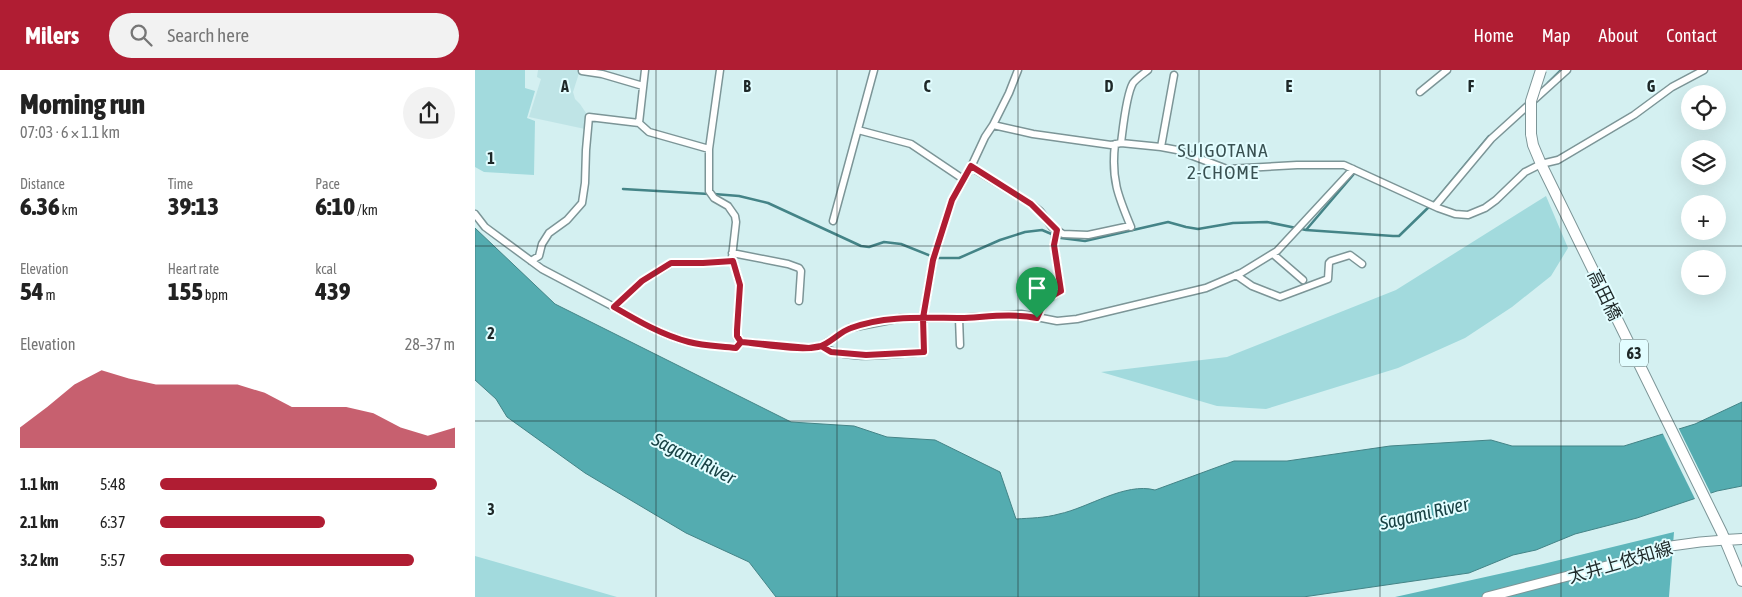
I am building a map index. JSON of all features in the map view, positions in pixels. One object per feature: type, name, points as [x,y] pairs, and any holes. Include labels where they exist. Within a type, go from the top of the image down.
[{"type":"main road","name":"63","points":[[1541,70],[1531,101],[1531,134],[1533,145],[1543,169]]},
{"type":"main road","name":"高田橋","points":[[1543,169],[1724,537],[1742,581]]},
{"type":"main road","points":[[1724,537],[1742,539]]},
{"type":"main road","name":"太井上依知線","points":[[1487,597],[1611,566],[1671,546],[1724,537]]},
{"type":"street","points":[[639,123],[645,70]]},
{"type":"street","points":[[720,70],[709,148],[709,191],[714,198],[728,206],[735,216],[732,253],[740,285],[737,336],[741,342]]},
{"type":"street","points":[[833,221],[874,70]]},
{"type":"street","points":[[821,346],[831,352],[866,355],[924,352],[923,318],[933,260],[952,200],[993,125],[1019,70]]},
{"type":"street","points":[[971,166],[1031,204],[1056,231],[1063,234],[1075,236],[1088,235],[1130,227],[1113,175],[1129,93],[1133,84],[1148,70]]},
{"type":"street","points":[[1420,92],[1447,70]]},
{"type":"street","points":[[1435,206],[1491,139],[1567,70]]},
{"type":"street","points":[[993,125],[1033,134],[1177,150],[1227,169],[1344,165],[1426,203],[1455,214],[1468,215],[1477,212],[1496,200],[1525,172],[1543,169],[1634,115],[1673,87],[1704,70]]},
{"type":"street","points":[[582,71],[602,74],[643,86]]},
{"type":"street","points":[[1161,147],[1174,75]]},
{"type":"street","points":[[531,261],[539,256],[544,240],[549,233],[567,220],[581,204],[585,183],[589,117],[639,123],[649,132],[709,148]]},
{"type":"street","points":[[858,130],[911,144],[963,179]]},
{"type":"street","points":[[741,342],[809,348],[821,346],[850,328],[901,318],[959,318],[1021,314],[1057,321],[1077,319],[1206,288],[1236,275],[1273,254],[1301,227],[1353,169]]},
{"type":"street","points":[[475,214],[485,227],[557,278],[653,329],[688,342],[736,348],[741,342]]},
{"type":"street","points":[[1037,318],[1045,300],[1061,291],[1054,240],[1056,231]]},
{"type":"street","points":[[732,253],[799,268],[801,271],[799,301]]},
{"type":"street","points":[[1273,254],[1303,280]]},
{"type":"street","points":[[1236,275],[1252,286],[1280,297],[1328,279],[1329,263],[1331,261],[1350,254],[1362,264]]},
{"type":"street","points":[[614,307],[642,281],[671,263],[733,261]]},
{"type":"street","points":[[959,318],[960,345]]},
{"type":"shaded area","points":[[475,70],[525,70],[525,88],[535,91],[527,118],[535,121],[534,175],[484,172],[475,167]]},
{"type":"shaded area","points":[[538,70],[580,70],[573,92],[575,99],[586,113],[585,129],[529,117],[541,79],[537,77]]},
{"type":"shaded area","points":[[1546,196],[1568,248],[1551,276],[1512,307],[1465,338],[1398,368],[1266,409],[1217,406],[1101,372],[1227,357],[1396,290]]},
{"type":"shaded area","points":[[1674,532],[1669,597],[1395,597],[1539,565]]},
{"type":"shaded area","points":[[475,556],[617,597],[475,597]]},
{"type":"water","name":"Sagami River","points":[[475,228],[555,304],[791,422],[854,426],[887,437],[935,440],[1000,472],[1016,519],[1059,514],[1119,492],[1143,488],[1155,490],[1234,461],[1287,461],[1390,446],[1491,440],[1512,446],[1624,446],[1695,424],[1742,402],[1742,486],[1717,491],[1637,518],[1575,534],[1536,550],[1513,555],[1469,573],[1303,597],[776,597],[749,562],[686,533],[585,473],[507,417],[496,399],[475,380]]},
{"type":"pier","points":[[1678,427],[1712,496],[1696,501],[1662,432]]},
{"type":"waterway","points":[[1548,83],[1561,70]]},
{"type":"waterway","points":[[714,194],[739,196],[768,203],[861,246],[869,247],[884,242],[901,244],[936,258],[959,258],[1000,240],[1025,232],[1042,230],[1061,238],[1085,241],[1168,222],[1198,229],[1233,223],[1267,222],[1306,230],[1399,236],[1435,201],[1489,136]]},
{"type":"waterway","points":[[1306,230],[1353,175]]},
{"type":"waterway","points":[[623,189],[709,194]]},
{"type":"district","name":"SUIGOTANA 2-CHOME","points":[[1223,161]]},
{"type":"route","points":[[1037,318],[1021,314],[959,318],[923,318],[901,318],[850,328],[821,346],[809,348],[741,342],[736,348],[688,342],[670,336],[614,307],[642,281],[671,263],[733,261],[740,285],[737,336],[741,342],[809,348],[821,346],[831,352],[866,355],[924,352],[923,318],[933,260],[952,200],[971,166],[1031,204],[1057,230],[1054,245],[1061,291],[1045,300],[1037,318]]}]
